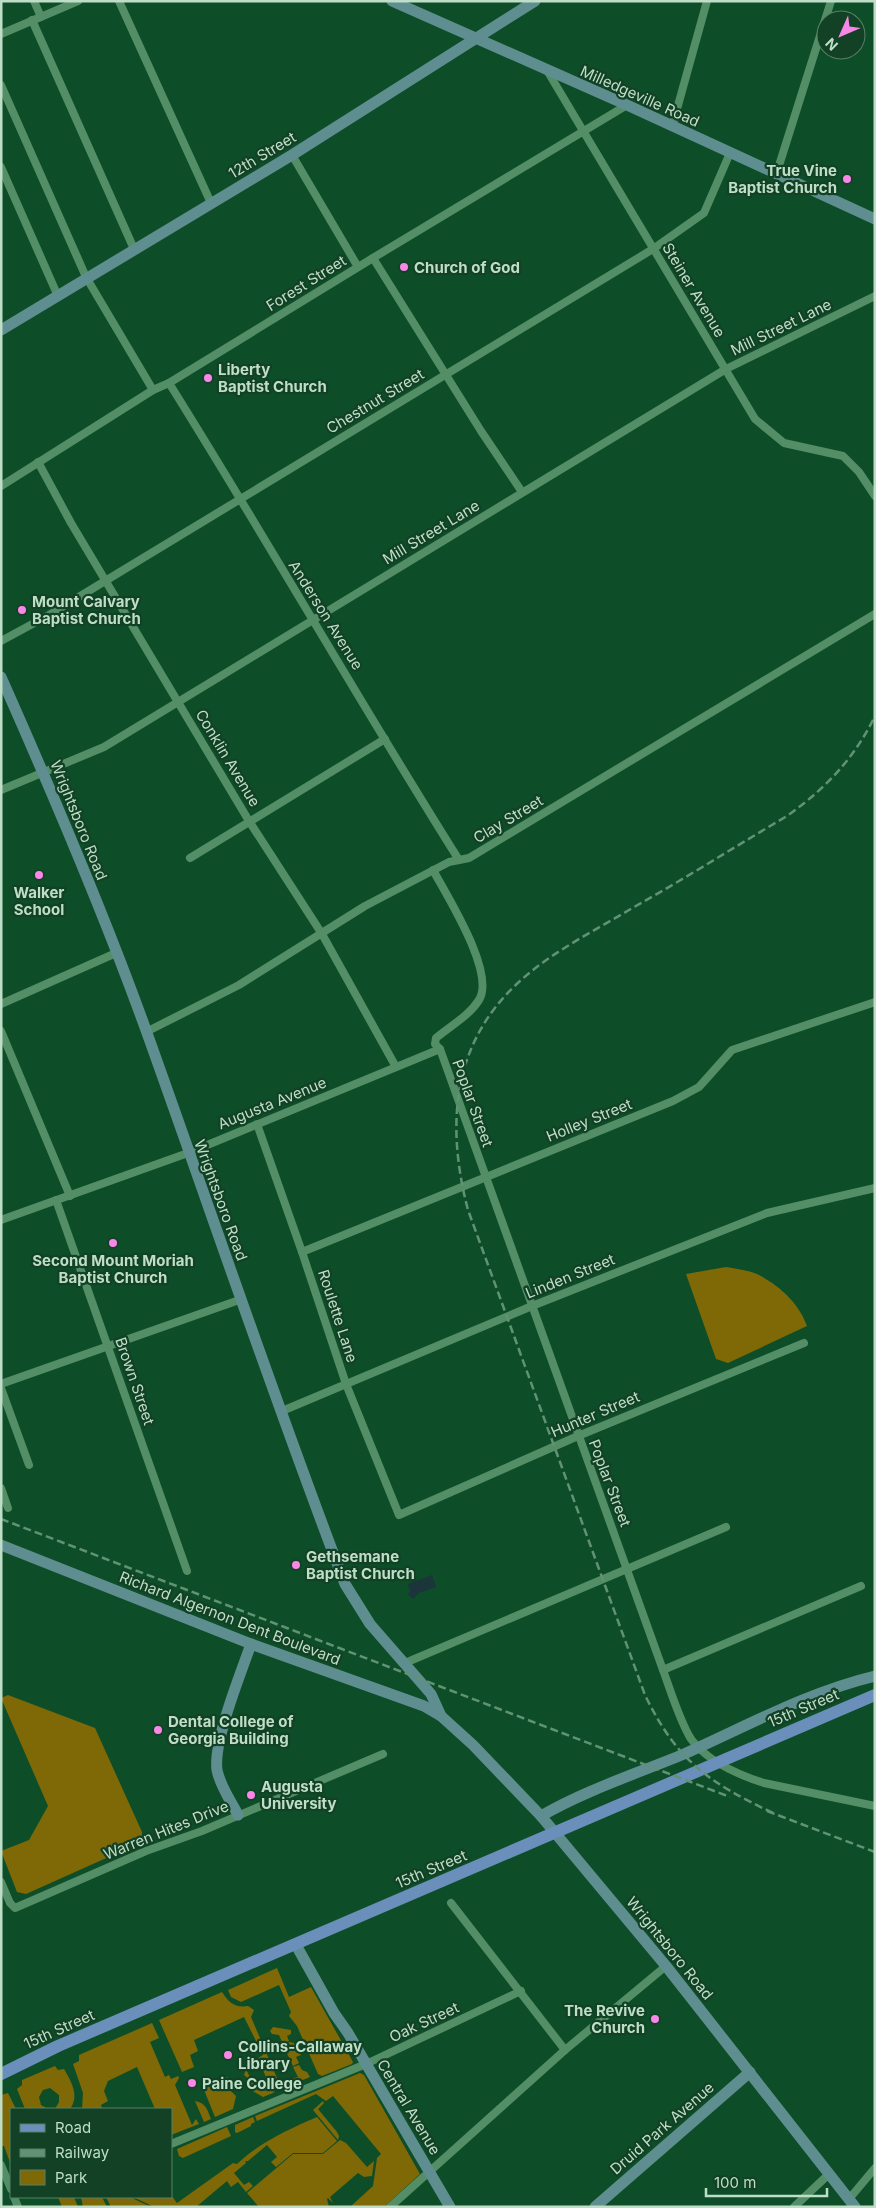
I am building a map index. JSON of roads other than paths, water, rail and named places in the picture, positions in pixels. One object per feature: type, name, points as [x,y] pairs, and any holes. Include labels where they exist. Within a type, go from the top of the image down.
[{"type":"main road","name":"15th Street","points":[[1,2074],[58,2046],[875,1695]]},
{"type":"street","points":[[34,1],[41,17]]},
{"type":"street","points":[[1,34],[78,1]]},
{"type":"street","points":[[119,1],[211,203]]},
{"type":"street","name":"Milledgeville Road","points":[[392,1],[548,72],[627,105],[875,219]]},
{"type":"street","points":[[672,127],[707,1]]},
{"type":"street","points":[[776,175],[831,1]]},
{"type":"street","name":"12th Street","points":[[1,330],[57,294],[292,155],[528,3]]},
{"type":"street","points":[[32,20],[134,249]]},
{"type":"street","name":"Steiner Avenue","points":[[548,72],[755,419],[784,443],[843,456],[859,472],[875,496]]},
{"type":"street","points":[[1,85],[86,277],[153,390]]},
{"type":"street","name":"Forest Street","points":[[1,486],[153,390],[170,383],[627,105]]},
{"type":"street","name":"Chestnut Street","points":[[1,641],[49,615],[653,249],[704,213],[730,153]]},
{"type":"street","points":[[292,155],[358,267]]},
{"type":"street","points":[[1,167],[57,294]]},
{"type":"street","points":[[373,258],[481,431],[522,492]]},
{"type":"street","name":"Mill Street Lane","points":[[1,790],[104,747],[726,369],[875,296]]},
{"type":"street","name":"Anderson Avenue","points":[[170,383],[241,497],[312,620],[459,860]]},
{"type":"street","name":"Conklin Avenue","points":[[38,462],[71,523],[249,822],[322,934],[396,1067]]},
{"type":"street","name":"Clay Street","points":[[146,1032],[239,985],[365,906],[433,870],[469,858],[875,614]]},
{"type":"street","name":"Wrightsboro Road","points":[[1,677],[44,772],[146,1032],[188,1153],[345,1584],[370,1624],[430,1694],[444,1719],[474,1745],[541,1816],[666,1966],[852,2203]]},
{"type":"street","points":[[190,858],[385,739]]},
{"type":"street","points":[[433,870],[476,953],[482,972],[483,984],[480,999],[463,1017],[436,1038],[435,1044],[440,1049]]},
{"type":"street","points":[[1,1004],[116,953]]},
{"type":"street","name":"Holley Street","points":[[302,1252],[485,1176],[674,1101],[700,1087],[732,1050],[875,1002]]},
{"type":"street","points":[[1,1030],[70,1196]]},
{"type":"street","name":"Augusta Avenue","points":[[1,1220],[188,1153],[440,1049]]},
{"type":"street","name":"Poplar Street","points":[[440,1049],[578,1436],[663,1670],[690,1738],[699,1747],[746,1778],[875,1806]]},
{"type":"street","name":"Roulette Lane","points":[[257,1124],[346,1384],[399,1515]]},
{"type":"street","name":"Linden Street","points":[[282,1411],[532,1306],[767,1213],[875,1188]]},
{"type":"street","name":"Brown Street","points":[[56,1200],[187,1571]]},
{"type":"street","points":[[1,1384],[242,1299]]},
{"type":"street","name":"Hunter Street","points":[[399,1515],[578,1436],[804,1343]]},
{"type":"street","points":[[1,1388],[29,1465]]},
{"type":"street","points":[[1,1488],[8,1508]]},
{"type":"street","points":[[405,1663],[726,1527]]},
{"type":"street","name":"Richard Algernon Dent Boulevard","points":[[1,1545],[251,1644],[424,1706],[444,1719]]},
{"type":"street","points":[[663,1670],[861,1586]]},
{"type":"street","points":[[238,1815],[221,1782],[217,1770],[217,1758],[221,1735],[251,1644]]},
{"type":"street","points":[[541,1816],[558,1806],[610,1783],[699,1747],[831,1688],[875,1676]]},
{"type":"street","name":"Warren Hites Drive","points":[[1,1882],[10,1903],[15,1908],[146,1851],[238,1815],[383,1754]]},
{"type":"street","points":[[451,1902],[565,2050]]},
{"type":"street","name":"Central Avenue","points":[[296,1945],[334,2013],[348,2033],[450,2207]]},
{"type":"street","points":[[390,2207],[565,2050],[666,1966]]},
{"type":"street","name":"Oak Street","points":[[172,2144],[366,2064],[521,1991]]},
{"type":"street","name":"Druid Park Avenue","points":[[595,2207],[750,2072]]},
{"type":"street","points":[[1,2165],[10,2187]]},
{"type":"street","points":[[852,2203],[875,2168]]},
{"type":"street","points":[[794,2207],[829,2174]]},
{"type":"water","points":[[432,1575],[436,1587],[419,1593],[413,1599],[408,1594],[410,1591],[408,1584]]},
{"type":"railway","points":[[773,1813],[730,1791],[697,1767],[669,1737],[645,1695],[468,1210],[457,1148],[457,1117],[460,1087],[467,1059],[480,1031],[497,1005],[520,981],[561,950],[801,806],[826,784],[848,759],[867,732],[875,716]]},
{"type":"railway","points":[[1,1519],[730,1797]]},
{"type":"railway","points":[[767,1811],[875,1852]]},
{"type":"place","name":"True Vine Baptist Church","points":[[847,179]]},
{"type":"place","name":"Church of God","points":[[404,267]]},
{"type":"place","name":"Liberty Baptist Church","points":[[208,378]]},
{"type":"place","name":"Mount Calvary Baptist Church","points":[[22,610]]},
{"type":"place","name":"Walker School","points":[[39,875]]},
{"type":"place","name":"Second Mount Moriah Baptist Church","points":[[113,1243]]},
{"type":"place","name":"Gethsemane Baptist Church","points":[[296,1565]]},
{"type":"place","name":"Dental College of Georgia Building","points":[[158,1730]]},
{"type":"place","name":"Augusta University","points":[[251,1795]]},
{"type":"place","name":"The Revive Church","points":[[655,2019]]},
{"type":"place","name":"Collins-Callaway Library","points":[[228,2055]]},
{"type":"place","name":"Paine College","points":[[192,2083]]}]
